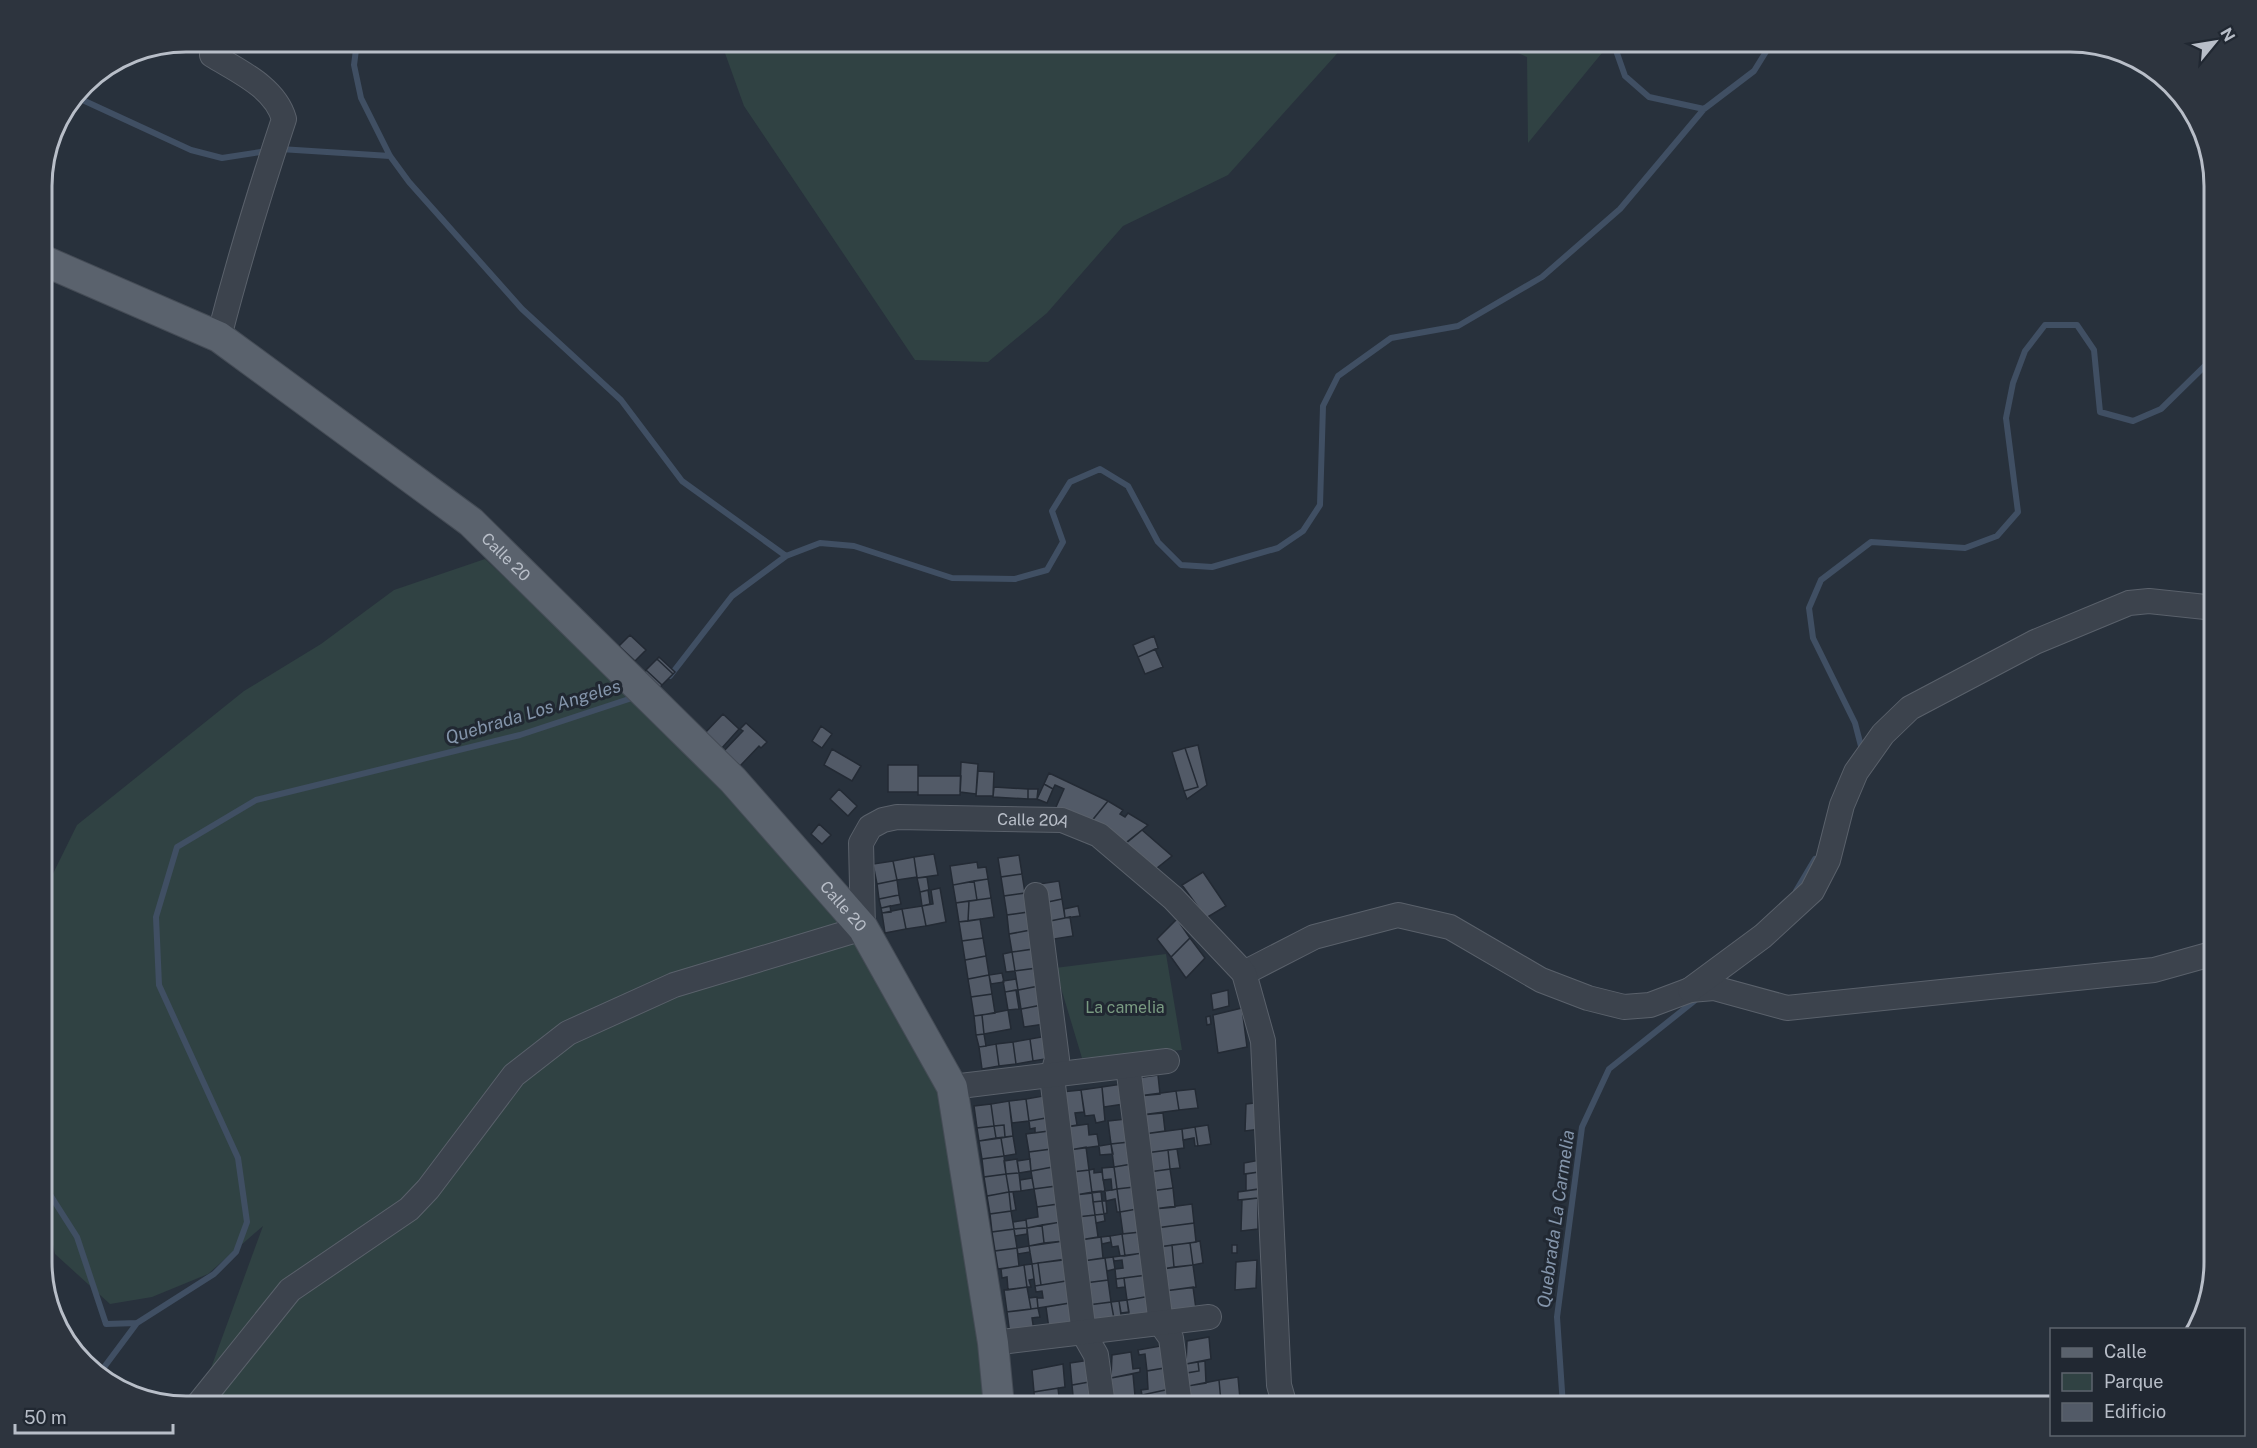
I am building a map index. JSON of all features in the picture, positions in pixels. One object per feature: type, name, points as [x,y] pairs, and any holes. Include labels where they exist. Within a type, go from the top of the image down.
[{"type":"main road","name":"Calle 20","points":[[53,265],[219,337],[471,522],[733,780],[863,928],[952,1087],[993,1343],[998,1396]]},
{"type":"street","points":[[212,55],[268,93],[281,109],[284,119],[262,190],[247,228],[219,337]]},
{"type":"street","points":[[1690,990],[1762,936],[1812,891],[1828,860],[1842,805],[1856,772],[1883,734],[1910,708],[2035,642],[2128,603],[2149,601],[2204,607]]},
{"type":"street","name":"Calle 20A","points":[[863,928],[861,843],[870,827],[883,820],[897,817],[1062,820],[1099,835],[1173,898],[1244,973]]},
{"type":"street","points":[[1036,895],[1057,1059],[1052,1077],[1084,1334],[1096,1355],[1101,1396]]},
{"type":"street","points":[[1282,1396],[1279,1385],[1263,1041],[1244,973],[1314,937],[1398,915],[1450,927],[1541,980],[1588,998],[1624,1007],[1650,1005],[1690,990],[1714,988],[1787,1008],[2154,970],[2204,955]]},
{"type":"street","points":[[205,1396],[290,1290],[409,1209],[428,1189],[514,1075],[568,1033],[674,985],[863,928]]},
{"type":"street","points":[[952,1087],[1052,1077],[1167,1061]]},
{"type":"street","points":[[1128,1066],[1161,1324],[1171,1338],[1179,1396]]},
{"type":"street","points":[[993,1343],[1084,1334],[1209,1317]]},
{"type":"green space","points":[[725,52],[1339,52],[1228,175],[1123,226],[1047,313],[988,362],[915,360],[744,106]]},
{"type":"green space","points":[[1516,52],[1603,52],[1528,143],[1527,57]]},
{"type":"green space","points":[[485,559],[712,767],[842,918],[960,1126],[995,1396],[201,1396],[263,1226],[208,1274],[152,1297],[110,1304],[55,1254],[53,1245],[53,874],[77,825],[244,691],[321,644],[394,590]]},
{"type":"green space","name":"La camelia","points":[[1166,954],[1182,1050],[1082,1058],[1055,968]]},
{"type":"building","points":[[630,635],[646,650],[635,661],[619,646]]},
{"type":"building","points":[[1154,636],[1158,648],[1138,657],[1133,645]]},
{"type":"building","points":[[1155,649],[1163,667],[1145,674],[1138,657]]},
{"type":"building","points":[[659,657],[675,672],[673,674],[657,659]]},
{"type":"building","points":[[657,659],[673,674],[662,685],[646,670]]},
{"type":"building","points":[[646,670],[662,685],[658,690],[642,675]]},
{"type":"building","points":[[723,714],[739,729],[721,749],[704,734]]},
{"type":"building","points":[[746,723],[767,742],[761,748],[759,746],[740,766],[723,752],[743,731],[740,729]]},
{"type":"building","points":[[821,726],[832,734],[822,748],[812,741]]},
{"type":"building","points":[[1198,745],[1207,785],[1187,799],[1184,791],[1198,787],[1185,748]]},
{"type":"building","points":[[1185,748],[1198,787],[1184,791],[1172,752]]},
{"type":"building","points":[[832,749],[861,766],[852,781],[824,765]]},
{"type":"building","points":[[961,762],[978,764],[976,794],[960,792]]},
{"type":"building","points":[[888,765],[918,765],[918,792],[888,792]]},
{"type":"building","points":[[978,771],[994,772],[993,796],[976,796]]},
{"type":"building","points":[[1049,773],[1108,801],[1090,823],[1056,807],[1064,789],[1055,785],[1053,789],[1044,784]]},
{"type":"building","points":[[918,776],[961,776],[960,795],[918,795]]},
{"type":"building","points":[[1044,784],[1053,789],[1047,803],[1037,799]]},
{"type":"building","points":[[994,787],[1028,789],[1028,799],[993,797]]},
{"type":"building","points":[[839,789],[857,806],[848,816],[830,799]]},
{"type":"building","points":[[1028,789],[1038,789],[1037,799],[1028,799]]},
{"type":"building","points":[[1108,801],[1123,810],[1120,814],[1125,817],[1128,813],[1148,825],[1119,849],[1090,823]]},
{"type":"building","points":[[819,824],[831,835],[822,844],[811,834]]},
{"type":"building","points":[[1142,830],[1172,856],[1152,872],[1123,845]]},
{"type":"building","points":[[934,854],[938,875],[917,878],[914,857]]},
{"type":"building","points":[[1019,855],[1022,874],[1001,877],[998,858]]},
{"type":"building","points":[[914,857],[917,877],[897,880],[893,861]]},
{"type":"building","points":[[893,861],[897,880],[877,884],[873,864]]},
{"type":"building","points":[[977,862],[978,868],[986,867],[988,879],[953,885],[950,866]]},
{"type":"building","points":[[1203,872],[1226,906],[1206,918],[1182,885]]},
{"type":"building","points":[[1022,874],[1025,893],[1004,896],[1001,877]]},
{"type":"building","points":[[927,877],[929,890],[920,892],[917,878]]},
{"type":"building","points":[[988,879],[991,898],[977,900],[974,881]]},
{"type":"building","points":[[897,880],[899,895],[879,899],[877,884]]},
{"type":"building","points":[[974,881],[977,900],[956,903],[953,885]]},
{"type":"building","points":[[1059,881],[1062,899],[1043,903],[1039,884]]},
{"type":"building","points":[[940,888],[946,922],[926,926],[922,906],[933,904],[931,890]]},
{"type":"building","points":[[928,890],[930,904],[922,906],[920,892]]},
{"type":"building","points":[[1025,893],[1028,912],[1007,915],[1004,896]]},
{"type":"building","points":[[899,895],[901,904],[881,908],[879,899]]},
{"type":"building","points":[[991,898],[994,917],[968,921],[969,901]]},
{"type":"building","points":[[1062,899],[1065,918],[1045,922],[1043,903]]},
{"type":"building","points":[[969,901],[968,921],[959,922],[956,903]]},
{"type":"building","points":[[890,906],[891,912],[882,913],[881,908]]},
{"type":"building","points":[[922,906],[926,926],[906,929],[902,909]]},
{"type":"building","points":[[1078,906],[1080,916],[1065,918],[1064,909]]},
{"type":"building","points":[[902,909],[906,929],[885,933],[882,913]]},
{"type":"building","points":[[1028,912],[1031,930],[1009,934],[1007,915]]},
{"type":"building","points":[[1070,917],[1073,936],[1048,940],[1045,922]]},
{"type":"building","points":[[980,919],[983,938],[962,941],[959,922]]},
{"type":"building","points":[[1177,919],[1190,938],[1171,957],[1157,939]]},
{"type":"building","points":[[1031,930],[1033,949],[1012,952],[1009,934]]},
{"type":"building","points":[[983,938],[986,956],[965,960],[962,941]]},
{"type":"building","points":[[1190,938],[1205,958],[1186,978],[1171,957]]},
{"type":"building","points":[[1033,949],[1037,968],[1015,971],[1012,952]]},
{"type":"building","points":[[1012,952],[1015,971],[1006,972],[1003,954]]},
{"type":"building","points":[[986,956],[989,975],[968,979],[965,960]]},
{"type":"building","points":[[1037,968],[1039,986],[1018,990],[1015,971]]},
{"type":"building","points":[[1002,973],[1004,982],[991,984],[989,975]]},
{"type":"building","points":[[989,975],[992,994],[971,997],[968,979]]},
{"type":"building","points":[[1016,979],[1018,990],[1005,992],[1003,981]]},
{"type":"building","points":[[1039,986],[1042,1005],[1021,1009],[1018,990]]},
{"type":"building","points":[[1016,990],[1019,1009],[1008,1010],[1005,992]]},
{"type":"building","points":[[1228,990],[1229,1006],[1213,1010],[1211,994]]},
{"type":"building","points":[[992,994],[995,1013],[974,1016],[971,997]]},
{"type":"building","points":[[1042,1005],[1045,1024],[1024,1027],[1021,1009]]},
{"type":"building","points":[[1242,1008],[1247,1047],[1218,1053],[1213,1015]]},
{"type":"building","points":[[1008,1010],[1011,1029],[984,1034],[982,1015]]},
{"type":"building","points":[[982,1015],[984,1034],[976,1035],[974,1016]]},
{"type":"building","points":[[1210,1016],[1211,1024],[1207,1025],[1206,1017]]},
{"type":"building","points":[[984,1034],[986,1046],[979,1047],[976,1035]]},
{"type":"building","points":[[1047,1036],[1051,1058],[1033,1061],[1030,1039]]},
{"type":"building","points":[[1030,1039],[1033,1061],[1016,1064],[1013,1042]]},
{"type":"building","points":[[1013,1042],[1016,1064],[999,1066],[996,1044]]},
{"type":"building","points":[[996,1044],[999,1066],[982,1069],[979,1047]]},
{"type":"building","points":[[1158,1075],[1160,1094],[1139,1096],[1136,1078]]},
{"type":"building","points":[[1122,1084],[1124,1104],[1104,1107],[1102,1087]]},
{"type":"building","points":[[1102,1087],[1105,1121],[1096,1123],[1094,1115],[1085,1116],[1081,1090]]},
{"type":"building","points":[[1195,1089],[1198,1108],[1179,1110],[1176,1091]]},
{"type":"building","points":[[1081,1090],[1084,1112],[1075,1113],[1077,1125],[1066,1127],[1061,1092]]},
{"type":"building","points":[[1176,1091],[1179,1110],[1141,1115],[1139,1096]]},
{"type":"building","points":[[1043,1096],[1046,1118],[1029,1121],[1026,1099]]},
{"type":"building","points":[[1026,1099],[1029,1121],[1012,1123],[1009,1101]]},
{"type":"building","points":[[1254,1099],[1261,1129],[1245,1131],[1246,1104],[1254,1103]]},
{"type":"building","points":[[1009,1101],[1013,1136],[1005,1137],[1004,1125],[994,1126],[991,1104]]},
{"type":"building","points":[[991,1104],[994,1126],[977,1128],[974,1106]]},
{"type":"building","points":[[1163,1113],[1165,1131],[1144,1134],[1141,1115]]},
{"type":"building","points":[[1046,1118],[1048,1131],[1035,1133],[1035,1128],[1030,1129],[1029,1121]]},
{"type":"building","points":[[1126,1119],[1129,1142],[1111,1144],[1108,1121]]},
{"type":"building","points":[[1088,1124],[1089,1135],[1097,1134],[1099,1146],[1069,1150],[1066,1127]]},
{"type":"building","points":[[1004,1125],[1005,1137],[996,1138],[994,1126]]},
{"type":"building","points":[[1208,1125],[1211,1144],[1198,1146],[1195,1127]]},
{"type":"building","points":[[994,1126],[996,1138],[979,1141],[977,1128]]},
{"type":"building","points":[[1195,1127],[1198,1146],[1195,1146],[1194,1138],[1183,1140],[1182,1129]]},
{"type":"building","points":[[1182,1129],[1184,1148],[1146,1153],[1144,1134]]},
{"type":"building","points":[[1048,1131],[1051,1149],[1029,1152],[1026,1134]]},
{"type":"building","points":[[1013,1136],[1016,1154],[1004,1156],[1001,1138]]},
{"type":"building","points":[[1001,1138],[1004,1156],[982,1159],[979,1141]]},
{"type":"building","points":[[1129,1142],[1132,1164],[1114,1167],[1111,1144]]},
{"type":"building","points":[[1111,1144],[1113,1154],[1100,1155],[1099,1146]]},
{"type":"building","points":[[1086,1147],[1089,1170],[1072,1172],[1069,1150]]},
{"type":"building","points":[[1051,1149],[1053,1167],[1031,1171],[1029,1152]]},
{"type":"building","points":[[1177,1149],[1180,1168],[1170,1169],[1168,1150]]},
{"type":"building","points":[[1168,1150],[1170,1169],[1149,1172],[1146,1153]]},
{"type":"building","points":[[1004,1156],[1006,1174],[984,1177],[982,1159]]},
{"type":"building","points":[[1017,1159],[1019,1173],[1006,1174],[1004,1161]]},
{"type":"building","points":[[1030,1159],[1031,1171],[1019,1173],[1017,1161]]},
{"type":"building","points":[[1260,1160],[1259,1172],[1244,1174],[1244,1163]]},
{"type":"building","points":[[1132,1164],[1134,1187],[1117,1189],[1114,1167]]},
{"type":"building","points":[[1053,1167],[1056,1186],[1034,1189],[1031,1171]]},
{"type":"building","points":[[1114,1167],[1117,1189],[1112,1190],[1111,1179],[1103,1180],[1102,1168]]},
{"type":"building","points":[[1094,1169],[1094,1173],[1102,1172],[1105,1191],[1092,1193],[1089,1170]]},
{"type":"building","points":[[1170,1169],[1173,1188],[1151,1191],[1149,1172]]},
{"type":"building","points":[[1089,1170],[1092,1193],[1075,1195],[1072,1172]]},
{"type":"building","points":[[1259,1172],[1259,1189],[1246,1191],[1246,1174]]},
{"type":"building","points":[[1019,1173],[1021,1191],[1009,1192],[1006,1174]]},
{"type":"building","points":[[1006,1174],[1009,1192],[987,1196],[984,1177]]},
{"type":"building","points":[[1032,1178],[1034,1189],[1021,1191],[1020,1180]]},
{"type":"building","points":[[1056,1186],[1058,1204],[1037,1207],[1034,1189]]},
{"type":"building","points":[[1134,1187],[1137,1209],[1120,1212],[1117,1189]]},
{"type":"building","points":[[1173,1188],[1175,1207],[1154,1209],[1151,1191]]},
{"type":"building","points":[[1117,1189],[1120,1212],[1117,1212],[1115,1199],[1106,1201],[1105,1191]]},
{"type":"building","points":[[1259,1189],[1258,1198],[1238,1200],[1238,1192]]},
{"type":"building","points":[[1101,1191],[1102,1201],[1093,1202],[1092,1192]]},
{"type":"building","points":[[1009,1192],[1013,1192],[1016,1210],[1011,1211]]},
{"type":"building","points":[[1009,1192],[1011,1211],[990,1214],[987,1196]]},
{"type":"building","points":[[1092,1192],[1095,1215],[1077,1217],[1075,1195]]},
{"type":"building","points":[[1258,1198],[1258,1229],[1241,1231],[1242,1200]]},
{"type":"building","points":[[1102,1201],[1104,1214],[1095,1215],[1093,1202]]},
{"type":"building","points":[[1102,1201],[1106,1201],[1107,1213],[1104,1214]]},
{"type":"building","points":[[1058,1204],[1061,1222],[1027,1228],[1026,1219],[1038,1217],[1037,1207]]},
{"type":"building","points":[[1192,1204],[1194,1223],[1156,1228],[1154,1209]]},
{"type":"building","points":[[1137,1209],[1140,1232],[1123,1234],[1120,1212]]},
{"type":"building","points":[[1011,1211],[1014,1229],[992,1232],[990,1214]]},
{"type":"building","points":[[1104,1214],[1105,1221],[1096,1223],[1095,1215]]},
{"type":"building","points":[[1095,1215],[1098,1237],[1080,1240],[1077,1217]]},
{"type":"building","points":[[1026,1220],[1027,1228],[1014,1229],[1013,1222]]},
{"type":"building","points":[[1061,1222],[1064,1241],[1044,1243],[1042,1225]]},
{"type":"building","points":[[1194,1223],[1196,1242],[1159,1247],[1156,1228]]},
{"type":"building","points":[[1042,1225],[1044,1243],[1029,1246],[1027,1228]]},
{"type":"building","points":[[1027,1228],[1027,1234],[1015,1236],[1014,1229]]},
{"type":"building","points":[[1014,1229],[1017,1248],[995,1251],[992,1232]]},
{"type":"building","points":[[1140,1232],[1143,1253],[1125,1256],[1122,1234]]},
{"type":"building","points":[[1122,1234],[1125,1256],[1120,1256],[1118,1246],[1112,1247],[1110,1236]]},
{"type":"building","points":[[1110,1236],[1111,1242],[1102,1244],[1101,1237]]},
{"type":"building","points":[[1101,1237],[1103,1258],[1083,1261],[1080,1240]]},
{"type":"building","points":[[1064,1241],[1066,1259],[1032,1264],[1029,1246]]},
{"type":"building","points":[[1200,1241],[1203,1263],[1193,1265],[1190,1243]]},
{"type":"building","points":[[1190,1243],[1193,1265],[1174,1267],[1172,1245]]},
{"type":"building","points":[[1172,1245],[1174,1267],[1162,1269],[1159,1247]]},
{"type":"building","points":[[1232,1245],[1237,1245],[1237,1253],[1232,1253]]},
{"type":"building","points":[[1029,1246],[1030,1252],[1018,1254],[1017,1248]]},
{"type":"building","points":[[1017,1248],[1019,1266],[998,1269],[995,1251]]},
{"type":"building","points":[[1143,1253],[1147,1275],[1116,1279],[1115,1269],[1123,1268],[1122,1260],[1114,1261],[1113,1257]]},
{"type":"building","points":[[1113,1257],[1115,1269],[1107,1271],[1105,1258]]},
{"type":"building","points":[[1105,1258],[1108,1280],[1085,1283],[1083,1261]]},
{"type":"building","points":[[1063,1260],[1066,1281],[1041,1285],[1038,1263]]},
{"type":"building","points":[[1257,1260],[1256,1288],[1235,1290],[1236,1262]]},
{"type":"building","points":[[1038,1263],[1041,1285],[1035,1286],[1032,1264]]},
{"type":"building","points":[[1032,1264],[1034,1279],[1029,1280],[1031,1287],[1027,1287],[1024,1265]]},
{"type":"building","points":[[1024,1265],[1027,1287],[1008,1290],[1007,1277],[1002,1278],[1001,1269]]},
{"type":"building","points":[[1193,1265],[1196,1287],[1165,1291],[1162,1269]]},
{"type":"building","points":[[1147,1275],[1151,1296],[1127,1300],[1124,1278]]},
{"type":"building","points":[[1124,1278],[1125,1287],[1117,1288],[1116,1279]]},
{"type":"building","points":[[1108,1280],[1111,1302],[1088,1305],[1085,1283]]},
{"type":"building","points":[[1066,1281],[1070,1303],[1038,1308],[1037,1298],[1043,1298],[1042,1291],[1036,1292],[1035,1286]]},
{"type":"building","points":[[1027,1287],[1031,1309],[1007,1312],[1004,1290]]},
{"type":"building","points":[[1193,1287],[1196,1309],[1168,1313],[1165,1291]]},
{"type":"building","points":[[1151,1296],[1154,1318],[1130,1322],[1127,1300]]},
{"type":"building","points":[[1037,1297],[1038,1308],[1031,1309],[1029,1298]]},
{"type":"building","points":[[1127,1300],[1129,1312],[1121,1313],[1119,1301]]},
{"type":"building","points":[[1119,1301],[1122,1322],[1115,1324],[1111,1302]]},
{"type":"building","points":[[1111,1302],[1115,1324],[1091,1327],[1088,1305]]},
{"type":"building","points":[[1070,1303],[1073,1325],[1049,1329],[1046,1307]]},
{"type":"building","points":[[1038,1308],[1040,1317],[1032,1318],[1034,1331],[1010,1335],[1007,1312]]},
{"type":"building","points":[[1209,1337],[1211,1359],[1186,1364],[1187,1341]]},
{"type":"building","points":[[1166,1345],[1171,1367],[1147,1371],[1145,1354],[1139,1355],[1138,1350]]},
{"type":"building","points":[[1131,1352],[1133,1369],[1140,1368],[1140,1372],[1111,1378],[1112,1355]]},
{"type":"building","points":[[1090,1360],[1095,1381],[1072,1385],[1070,1363]]},
{"type":"building","points":[[1205,1361],[1206,1383],[1188,1386],[1187,1373],[1199,1371],[1198,1362]]},
{"type":"building","points":[[1198,1362],[1199,1371],[1187,1373],[1186,1364]]},
{"type":"building","points":[[1063,1364],[1065,1387],[1034,1392],[1032,1370]]},
{"type":"building","points":[[1171,1367],[1170,1389],[1142,1395],[1141,1390],[1148,1389],[1147,1371]]},
{"type":"building","points":[[1133,1374],[1135,1396],[1113,1396],[1111,1378]]},
{"type":"building","points":[[1238,1377],[1240,1396],[1220,1396],[1219,1380]]},
{"type":"building","points":[[1219,1380],[1220,1396],[1189,1396],[1188,1386]]},
{"type":"building","points":[[1095,1381],[1094,1396],[1073,1396],[1072,1385]]},
{"type":"building","points":[[1058,1388],[1059,1396],[1034,1396],[1034,1392]]},
{"type":"building","points":[[1170,1389],[1171,1396],[1142,1395]]},
{"type":"waterway","points":[[356,52],[354,65],[361,98],[390,156],[409,182],[522,309],[621,400],[682,481],[786,556]]},
{"type":"waterway","points":[[1617,52],[1625,76],[1649,97],[1704,109]]},
{"type":"waterway","name":"Quebrada Los Angeles","points":[[670,676],[732,596],[786,556],[820,543],[854,546],[952,578],[1015,579],[1047,570],[1063,542],[1052,511],[1070,482],[1100,469],[1128,486],[1158,542],[1181,565],[1212,567],[1278,548],[1303,531],[1320,505],[1323,406],[1338,376],[1391,338],[1458,326],[1542,277],[1620,209],[1704,109],[1754,71],[1766,52]]},
{"type":"waterway","points":[[84,101],[191,150],[222,158],[267,151]]},
{"type":"waterway","points":[[280,149],[390,156]]},
{"type":"waterway","name":"Quebrada La Carmelia","points":[[1862,750],[1855,723],[1813,638],[1809,608],[1821,580],[1871,542],[1965,548],[1997,536],[2018,512],[2006,418],[2013,383],[2025,351],[2045,325],[2077,325],[2094,350],[2100,412],[2133,421],[2161,409],[2204,367]]},
{"type":"waterway","name":"Quebrada Los Angeles","points":[[53,1199],[77,1237],[106,1324],[137,1323],[214,1274],[236,1252],[247,1222],[238,1158],[159,985],[156,917],[177,847],[256,800],[520,735],[635,697]]},
{"type":"waterway","name":"Quebrada La Carmelia","points":[[1796,891],[1815,859]]},
{"type":"waterway","name":"Quebrada La Carmelia","points":[[1562,1396],[1557,1317],[1582,1127],[1609,1069],[1698,998]]},
{"type":"waterway","points":[[104,1367],[137,1323]]}]
